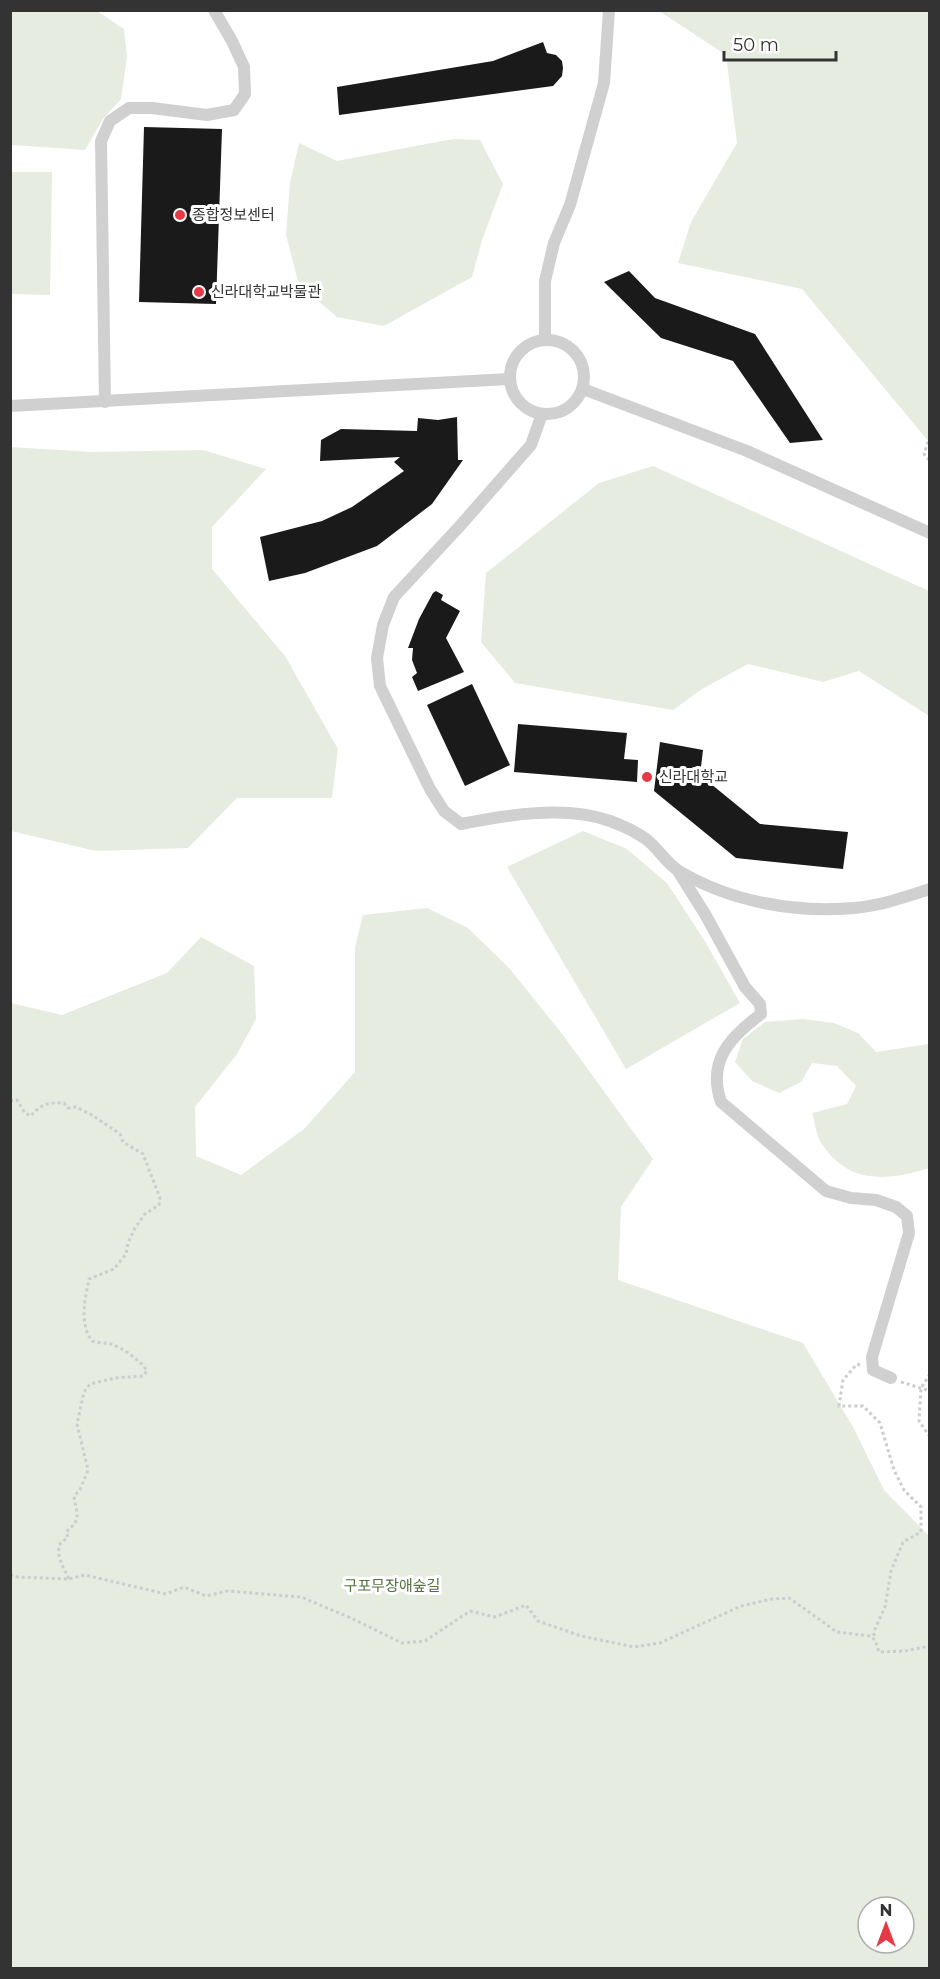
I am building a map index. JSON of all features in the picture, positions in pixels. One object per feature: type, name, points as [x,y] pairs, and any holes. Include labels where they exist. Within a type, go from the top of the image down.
[{"type":"street","points":[[105,402],[101,141],[110,121],[129,108],[152,108],[207,115],[234,110],[245,94],[244,67],[214,10]]},
{"type":"street","points":[[545,339],[545,281],[554,243],[570,205],[604,83],[609,10]]},
{"type":"street","points":[[545,339],[560,341],[572,349],[581,360],[585,375],[583,389],[576,402],[564,411],[549,415],[535,413],[522,405],[513,394],[509,379],[511,365],[519,352],[530,343],[545,339]]},
{"type":"street","points":[[10,406],[509,379]]},
{"type":"street","points":[[583,389],[747,450],[930,533]]},
{"type":"street","points":[[542,414],[531,445],[394,597],[383,625],[377,658],[380,686],[430,789],[444,811],[461,824],[514,813],[570,813],[609,820],[646,839],[678,870],[746,987],[760,1004],[761,1014],[730,1040],[721,1058],[716,1085],[721,1102],[826,1191],[851,1198],[876,1200],[896,1207],[907,1216],[909,1233],[872,1357],[873,1370],[891,1378]]},
{"type":"street","points":[[678,870],[727,894],[784,907],[855,908],[930,890]]},
{"type":"path","points":[[930,436],[924,454],[930,461]]},
{"type":"path","points":[[10,1101],[17,1100],[25,1113],[31,1116],[38,1108],[50,1102],[63,1103],[68,1108],[76,1107],[98,1119],[120,1134],[123,1142],[143,1154],[160,1198],[159,1205],[145,1214],[135,1228],[126,1254],[114,1269],[89,1279],[84,1319],[87,1334],[92,1341],[112,1344],[125,1352],[143,1364],[147,1371],[142,1376],[116,1378],[90,1384],[84,1392],[77,1424],[88,1470],[80,1490],[74,1496],[78,1516],[76,1524],[66,1532],[68,1537],[59,1545],[58,1552],[60,1563],[69,1579]]},
{"type":"path","points":[[873,1370],[857,1364],[843,1380],[839,1406],[863,1406],[880,1423],[894,1470],[904,1490],[921,1507],[921,1532],[903,1542],[891,1571],[885,1607],[874,1631],[874,1640],[879,1652],[905,1651],[930,1646]]},
{"type":"path","points":[[930,1374],[921,1388],[919,1421],[930,1437]]},
{"type":"path","points":[[891,1378],[930,1391]]},
{"type":"path","points":[[10,1575],[69,1579],[85,1575],[166,1594],[184,1587],[206,1596],[227,1591],[301,1597],[402,1642],[425,1641],[470,1611],[495,1617],[526,1605],[538,1621],[581,1636],[634,1647],[660,1642],[741,1606],[772,1599],[789,1598],[837,1632],[870,1636],[874,1640]]},
{"type":"green space","points":[[10,11],[97,11],[124,29],[127,57],[121,99],[103,119],[85,150],[11,145]]},
{"type":"green space","points":[[659,11],[929,11],[929,442],[802,289],[678,263],[691,222],[737,143],[726,55]]},
{"type":"green space","points":[[453,139],[480,140],[503,184],[482,240],[472,277],[384,326],[337,317],[299,285],[286,235],[290,183],[299,143],[337,161]]},
{"type":"green space","points":[[11,172],[52,172],[50,295],[11,294]]},
{"type":"green space","points":[[10,447],[92,452],[203,450],[266,469],[212,527],[212,569],[285,656],[338,749],[332,798],[237,798],[188,848],[96,851],[11,831]]},
{"type":"green space","points":[[653,466],[929,591],[929,716],[859,671],[823,682],[748,664],[702,689],[673,710],[515,683],[481,642],[486,573],[599,483]]},
{"type":"green space","points":[[583,831],[627,849],[667,883],[706,943],[740,1003],[626,1069],[507,867]]},
{"type":"green space","name":"구포무장애숲길","points":[[427,908],[468,928],[509,968],[563,1035],[653,1159],[621,1207],[618,1280],[803,1343],[853,1427],[884,1490],[929,1536],[929,1968],[11,1968],[11,1003],[62,1015],[167,973],[201,937],[254,966],[256,1019],[237,1054],[195,1107],[196,1156],[241,1175],[304,1129],[355,1072],[355,947],[363,915]]},
{"type":"green space","points":[[803,1019],[834,1023],[858,1033],[876,1052],[929,1044],[929,1168],[899,1176],[870,1176],[844,1167],[833,1157],[820,1141],[812,1113],[847,1104],[856,1086],[837,1066],[812,1063],[801,1082],[779,1093],[752,1081],[735,1062],[743,1039],[765,1022]]},
{"type":"building","points":[[543,42],[547,53],[556,55],[562,61],[562,76],[553,86],[339,115],[337,87],[493,61]]},
{"type":"building","name":"종합정보센터","points":[[144,127],[222,129],[216,304],[139,302]]},
{"type":"building","points":[[629,271],[655,298],[755,334],[823,440],[790,443],[733,361],[661,338],[604,282]]},
{"type":"building","points":[[457,417],[458,460],[463,460],[432,504],[377,546],[305,573],[269,581],[260,537],[322,521],[352,507],[404,471],[394,462],[400,457],[320,461],[321,440],[341,429],[417,431],[418,418],[438,420]]},
{"type":"building","points":[[436,591],[443,595],[441,600],[460,611],[446,638],[464,672],[418,691],[412,677],[417,673],[412,660],[413,648],[408,648],[419,619]]},
{"type":"building","points":[[472,684],[510,765],[465,786],[427,705]]},
{"type":"building","points":[[518,724],[627,733],[624,759],[638,760],[637,782],[514,772]]},
{"type":"building","points":[[660,742],[703,750],[700,775],[760,824],[848,832],[843,869],[736,858],[654,791]]},
{"type":"place","name":"종합정보센터","points":[[180,215]]},
{"type":"place","name":"신라대학교박물관","points":[[199,292]]},
{"type":"place","name":"신라대학교","points":[[647,777]]}]
